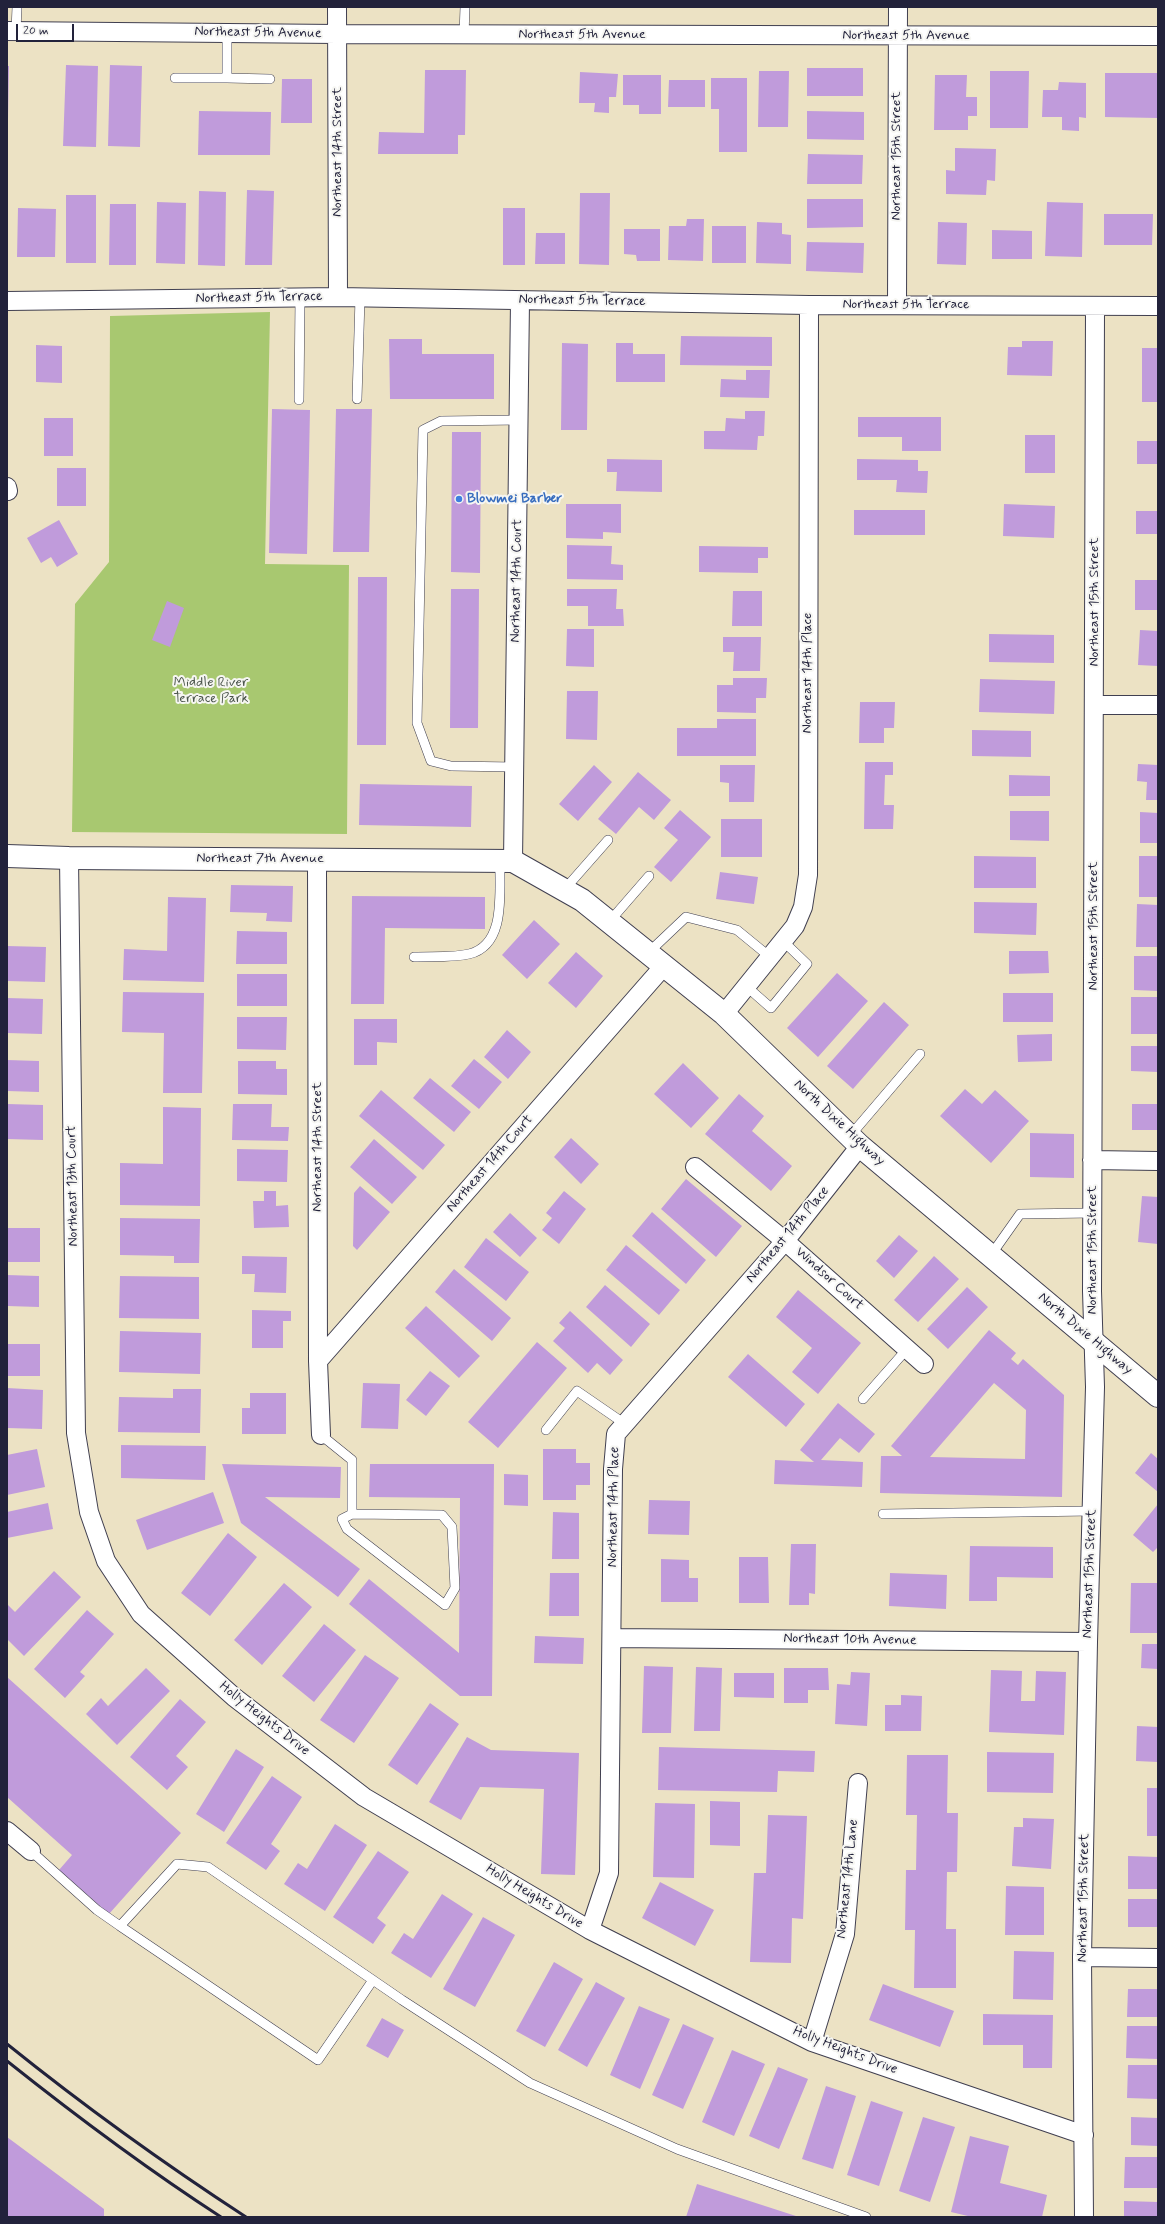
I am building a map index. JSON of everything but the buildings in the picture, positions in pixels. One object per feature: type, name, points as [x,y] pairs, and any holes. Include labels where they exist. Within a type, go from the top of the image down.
[{"type":"street","name":"Northeast 14th Street","points":[[337,7],[338,297]]},
{"type":"street","name":"Northeast 15th Street","points":[[897,305],[898,7]]},
{"type":"street","name":"Northeast 5th Avenue","points":[[12,31],[464,35],[1158,36]]},
{"type":"street","name":"Northeast 5th Terrace","points":[[7,301],[338,297],[809,305],[1158,306]]},
{"type":"street","name":"Northeast 14th Court","points":[[507,861],[514,767],[520,301]]},
{"type":"street","name":"Northeast 14th Place","points":[[724,1014],[795,926],[803,907],[808,875],[809,305]]},
{"type":"street","name":"Northeast 15th Street","points":[[1084,2217],[1082,1957],[1095,1386],[1093,1340],[1092,1160],[1095,705],[1095,307]]},
{"type":"street","points":[[1095,705],[1158,705]]},
{"type":"street","name":"Northeast 7th Avenue","points":[[7,856],[70,858],[507,861]]},
{"type":"street","name":"Northeast 13th Court","points":[[70,858],[76,1433],[89,1512]]},
{"type":"street","name":"Northeast 14th Street","points":[[317,859],[318,1361],[321,1435]]},
{"type":"street","name":"North Dixie Highway","points":[[507,861],[582,900],[724,1014],[855,1141],[1158,1396]]},
{"type":"street","name":"Northeast 14th Court","points":[[318,1361],[655,960]]},
{"type":"street","name":"Northeast 14th Place","points":[[590,1930],[609,1873],[613,1469],[616,1434],[785,1241],[855,1141]]},
{"type":"street","points":[[1092,1160],[1158,1162]]},
{"type":"street","name":"Windsor Court","points":[[695,1167],[785,1241],[924,1364]]},
{"type":"street","name":"Holly Heights Drive","points":[[89,1512],[106,1561],[141,1614],[234,1697],[364,1797],[590,1930],[812,2042],[1084,2135]]},
{"type":"street","name":"Northeast 10th Avenue","points":[[612,1638],[1088,1642]]},
{"type":"street","name":"Northeast 14th Lane","points":[[812,2042],[845,1934],[858,1783]]},
{"type":"street","points":[[7,1830],[31,1851]]},
{"type":"street","points":[[1082,1957],[1158,1958]]},
{"type":"lane","points":[[12,31],[17,7]]},
{"type":"lane","points":[[464,35],[465,7]]},
{"type":"lane","points":[[227,33],[227,78]]},
{"type":"lane","points":[[175,78],[270,79]]},
{"type":"lane","points":[[299,400],[300,298]]},
{"type":"lane","points":[[357,399],[360,298]]},
{"type":"lane","points":[[514,767],[451,766],[431,761],[417,723],[417,715],[423,430],[440,420],[519,420]]},
{"type":"lane","points":[[564,890],[608,840]]},
{"type":"lane","points":[[414,957],[470,954],[489,943],[497,927],[507,861]]},
{"type":"lane","points":[[609,922],[649,876]]},
{"type":"lane","points":[[655,960],[686,917],[737,930],[770,957]]},
{"type":"lane","points":[[746,986],[771,1008],[776,1003],[807,964],[783,941]]},
{"type":"lane","points":[[855,1141],[920,1054]]},
{"type":"lane","points":[[991,1255],[1020,1214],[1092,1213]]},
{"type":"lane","points":[[863,1399],[907,1349]]},
{"type":"lane","points":[[546,1430],[577,1391],[625,1424]]},
{"type":"lane","points":[[321,1435],[352,1460],[352,1514]]},
{"type":"lane","points":[[883,1514],[1091,1511]]},
{"type":"lane","points":[[352,1514],[442,1515],[452,1527],[455,1588],[445,1605],[347,1529],[342,1519],[352,1514]]},
{"type":"lane","points":[[31,1851],[97,1910],[318,2060],[373,1980]]},
{"type":"lane","points":[[120,1926],[177,1864],[208,1867],[373,1980],[530,2083],[677,2149],[866,2217]]},
{"type":"green space","name":"Middle River Terrace Park","points":[[270,312],[265,564],[349,565],[347,834],[72,832],[75,604],[109,562],[110,316]]},
{"type":"railway","points":[[7,2044],[124,2134],[246,2217]]},
{"type":"railway","points":[[7,2061],[112,2142],[221,2217]]},
{"type":"place","name":"Blowmei Barber","points":[[459,499]]}]
